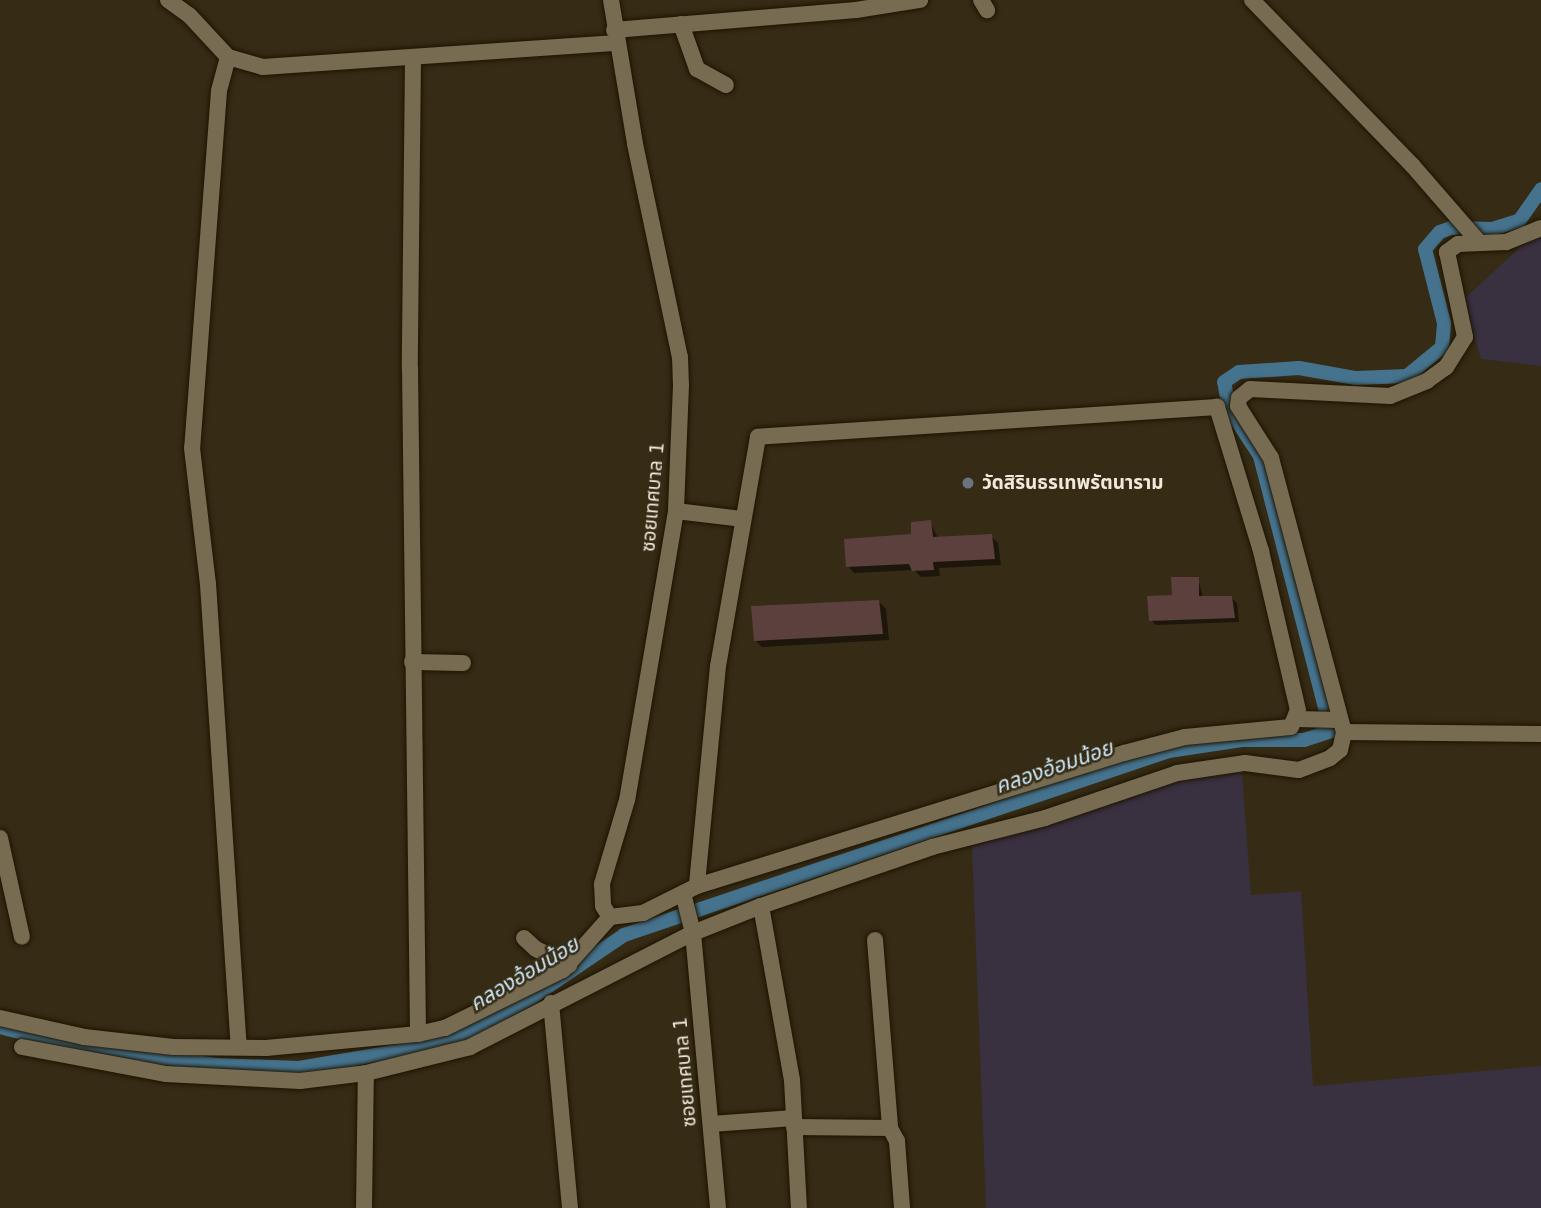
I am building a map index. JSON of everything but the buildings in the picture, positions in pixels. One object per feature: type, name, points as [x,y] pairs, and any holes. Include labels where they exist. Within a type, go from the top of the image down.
[{"type":"street","points":[[168,0],[189,15],[228,57],[245,65],[278,67],[413,57],[615,36],[681,24],[856,10],[920,0]]},
{"type":"street","name":"ซอยเทศบาล 1","points":[[610,917],[603,906],[602,884],[627,800],[676,511],[680,357],[615,36],[611,0]]},
{"type":"street","points":[[1252,0],[1464,220],[1478,241]]},
{"type":"street","points":[[681,24],[697,69],[726,85]]},
{"type":"street","points":[[228,57],[219,91],[192,448],[208,584],[239,1047]]},
{"type":"street","points":[[413,57],[412,662],[418,1034]]},
{"type":"street","points":[[1340,732],[1271,458],[1239,412],[1239,398],[1250,389],[1289,388],[1390,396],[1427,381],[1446,367],[1465,337],[1447,252],[1458,244],[1515,240],[1541,228]]},
{"type":"street","points":[[689,894],[718,666],[758,436],[1217,407],[1261,551],[1303,720]]},
{"type":"street","points":[[676,511],[742,519]]},
{"type":"street","points":[[412,662],[463,663]]},
{"type":"street","points":[[0,1017],[84,1037],[173,1047],[239,1047],[418,1034],[445,1028],[490,1009],[569,965],[610,917],[643,913],[689,894],[1124,753],[1185,737],[1280,729],[1303,720],[1340,732],[1541,734]]},
{"type":"street","points":[[23,1047],[166,1074],[300,1081],[366,1073],[470,1047],[692,928],[932,847],[1045,818],[1177,773],[1245,763],[1299,770],[1340,732]]},
{"type":"street","points":[[0,838],[22,937]]},
{"type":"street","name":"ซอยเทศบาล 1","points":[[689,894],[718,1208]]},
{"type":"street","points":[[761,906],[788,1047],[799,1208]]},
{"type":"street","points":[[524,938],[536,949],[569,965]]},
{"type":"street","points":[[875,940],[890,1128],[897,1141],[902,1208]]},
{"type":"street","points":[[551,1003],[570,1208]]},
{"type":"street","points":[[364,1208],[366,1073]]},
{"type":"street","points":[[711,1124],[794,1122],[890,1128]]},
{"type":"shaded area","points":[[1541,228],[1541,366],[1481,359],[1463,300]]},
{"type":"shaded area","points":[[1241,759],[1251,895],[1301,891],[1313,1086],[1541,1066],[1541,1208],[986,1208],[972,847]]},
{"type":"waterway","name":"คลองอ้อมน้อย","points":[[0,1027],[69,1045],[217,1065],[299,1068],[447,1043],[531,998],[624,935],[1169,751],[1243,740],[1304,740],[1331,731],[1260,456],[1229,409],[1224,382],[1239,372],[1299,368],[1356,378],[1407,376],[1442,347],[1444,323],[1425,249],[1440,232],[1451,228],[1492,229],[1519,221],[1541,189]]},
{"type":"place","name":"วัดสิรินธรเทพรัตนาราม","points":[[968,483]]}]
